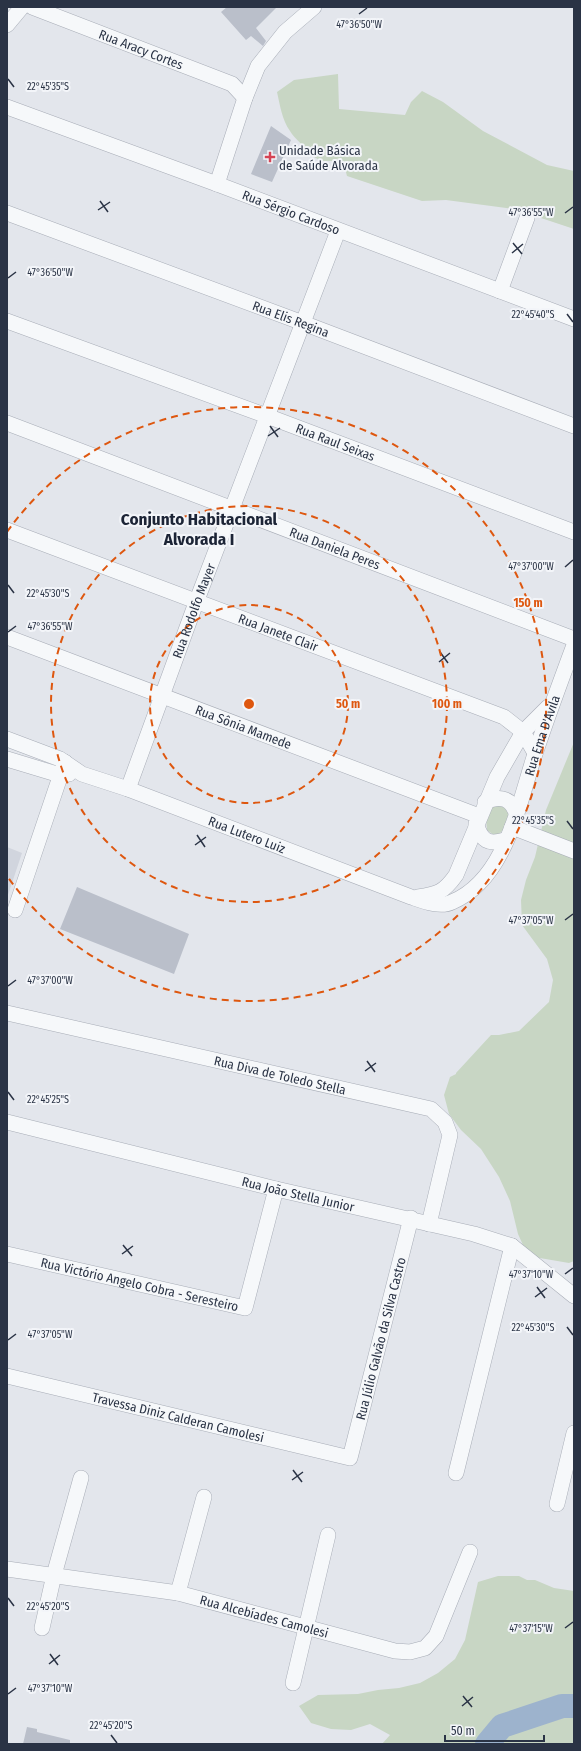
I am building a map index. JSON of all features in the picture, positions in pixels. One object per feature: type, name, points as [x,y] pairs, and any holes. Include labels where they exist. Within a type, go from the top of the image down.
[{"type":"street","points":[[7,26],[22,7]]},
{"type":"street","name":"Rua Aracy Cortes","points":[[32,7],[232,84],[245,98]]},
{"type":"street","points":[[217,184],[245,98],[258,66],[285,32],[314,7]]},
{"type":"street","name":"Rua Sérgio Cardoso","points":[[7,107],[217,184],[574,319]]},
{"type":"street","name":"Rua Elis Regina","points":[[7,213],[303,322],[574,426]]},
{"type":"street","points":[[500,291],[527,218]]},
{"type":"street","name":"Rua Rodolfo Mayer","points":[[128,789],[161,695],[338,231]]},
{"type":"street","name":"Rua Raul Seixas","points":[[7,321],[268,416],[574,532]]},
{"type":"street","name":"Rua Daniela Peres","points":[[7,423],[574,639]]},
{"type":"street","name":"Rua Janete Clair","points":[[7,530],[197,600],[504,717],[523,732],[535,753]]},
{"type":"street","name":"Rua Sônia Mamede","points":[[7,638],[161,695],[478,820]]},
{"type":"street","points":[[552,703],[574,645]]},
{"type":"street","name":"Rua Ema D'Avila","points":[[411,897],[436,894],[447,887],[456,875],[496,778],[523,732],[552,703]]},
{"type":"street","name":"Rua Ema D'Avila","points":[[411,897],[433,904],[451,903],[465,896],[486,876],[494,865],[514,821],[552,703]]},
{"type":"street","name":"Rua Lutero Luiz","points":[[7,739],[63,768]]},
{"type":"street","name":"Rua Lutero Luiz","points":[[7,759],[63,768],[128,789],[411,897]]},
{"type":"street","points":[[16,910],[14,893],[63,768]]},
{"type":"street","points":[[485,802],[495,798],[505,799],[514,807],[514,821],[558,845],[574,851]]},
{"type":"street","points":[[478,820],[480,834],[487,841],[495,843],[505,840]]},
{"type":"street","name":"Rua Diva de Toledo Stella","points":[[7,1013],[431,1110],[445,1122],[450,1135],[429,1224]]},
{"type":"street","name":"Rua João Stella Junior","points":[[7,1122],[276,1189],[411,1218],[429,1224],[474,1234],[512,1246],[574,1296]]},
{"type":"street","name":"Rua Victório Angelo Cobra - Seresteiro","points":[[7,1254],[245,1308],[276,1189]]},
{"type":"street","name":"Rua Júlio Galvão da Silva Castro","points":[[350,1458],[411,1218]]},
{"type":"street","points":[[456,1473],[512,1246]]},
{"type":"street","name":"Travessa Diniz Calderan Camolesi","points":[[7,1376],[350,1458]]},
{"type":"street","points":[[557,1504],[574,1433]]},
{"type":"street","points":[[42,1628],[54,1575],[80,1478]]},
{"type":"street","points":[[178,1593],[204,1497]]},
{"type":"street","points":[[293,1683],[328,1535]]},
{"type":"street","name":"Rua Alcebíades Camolesi","points":[[7,1570],[54,1575],[178,1593],[395,1651],[410,1652],[425,1648],[436,1636],[469,1557]]},
{"type":"shaded area","points":[[7,847],[22,853],[7,898]]},
{"type":"green space","points":[[338,74],[339,109],[405,115],[411,102],[422,91],[443,102],[483,131],[547,165],[574,171],[574,229],[514,209],[446,200],[422,201],[347,176],[343,161],[321,161],[304,151],[302,145],[287,127],[277,92],[294,80]]},
{"type":"green space","points":[[574,742],[574,1261],[569,1263],[528,1256],[518,1234],[510,1201],[499,1177],[481,1149],[461,1130],[449,1114],[444,1095],[450,1077],[456,1074],[491,1035],[519,1031],[549,1002],[553,980],[547,959],[522,925],[521,900],[526,880],[535,857],[546,810]]},
{"type":"green space","points":[[500,803],[510,814],[505,827],[495,836],[487,830],[486,819],[492,806]]},
{"type":"green space","points":[[498,1576],[519,1576],[527,1580],[535,1580],[554,1588],[574,1591],[574,1744],[382,1744],[390,1735],[370,1724],[351,1730],[331,1729],[311,1723],[299,1706],[318,1695],[358,1694],[399,1688],[420,1683],[438,1673],[455,1659],[465,1640],[478,1582]]},
{"type":"building","points":[[227,7],[277,7],[256,28],[266,41],[263,46],[251,36],[246,40],[221,12]]},
{"type":"building","name":"Unidade Básica de Saúde Alvorada","points":[[271,126],[291,140],[272,182],[251,174]]},
{"type":"building","points":[[77,887],[189,934],[174,974],[60,929]]},
{"type":"building","points":[[27,1727],[37,1729],[37,1732],[70,1740],[70,1744],[23,1744]]},
{"type":"waterway","points":[[487,1744],[502,1726],[562,1706],[574,1706]]},
{"type":"place","name":"Unidade Básica de Saúde Alvorada","points":[[270,157]]},
{"type":"district","name":"Conjunto Habitacional Alvorada I","points":[[199,529]]}]
